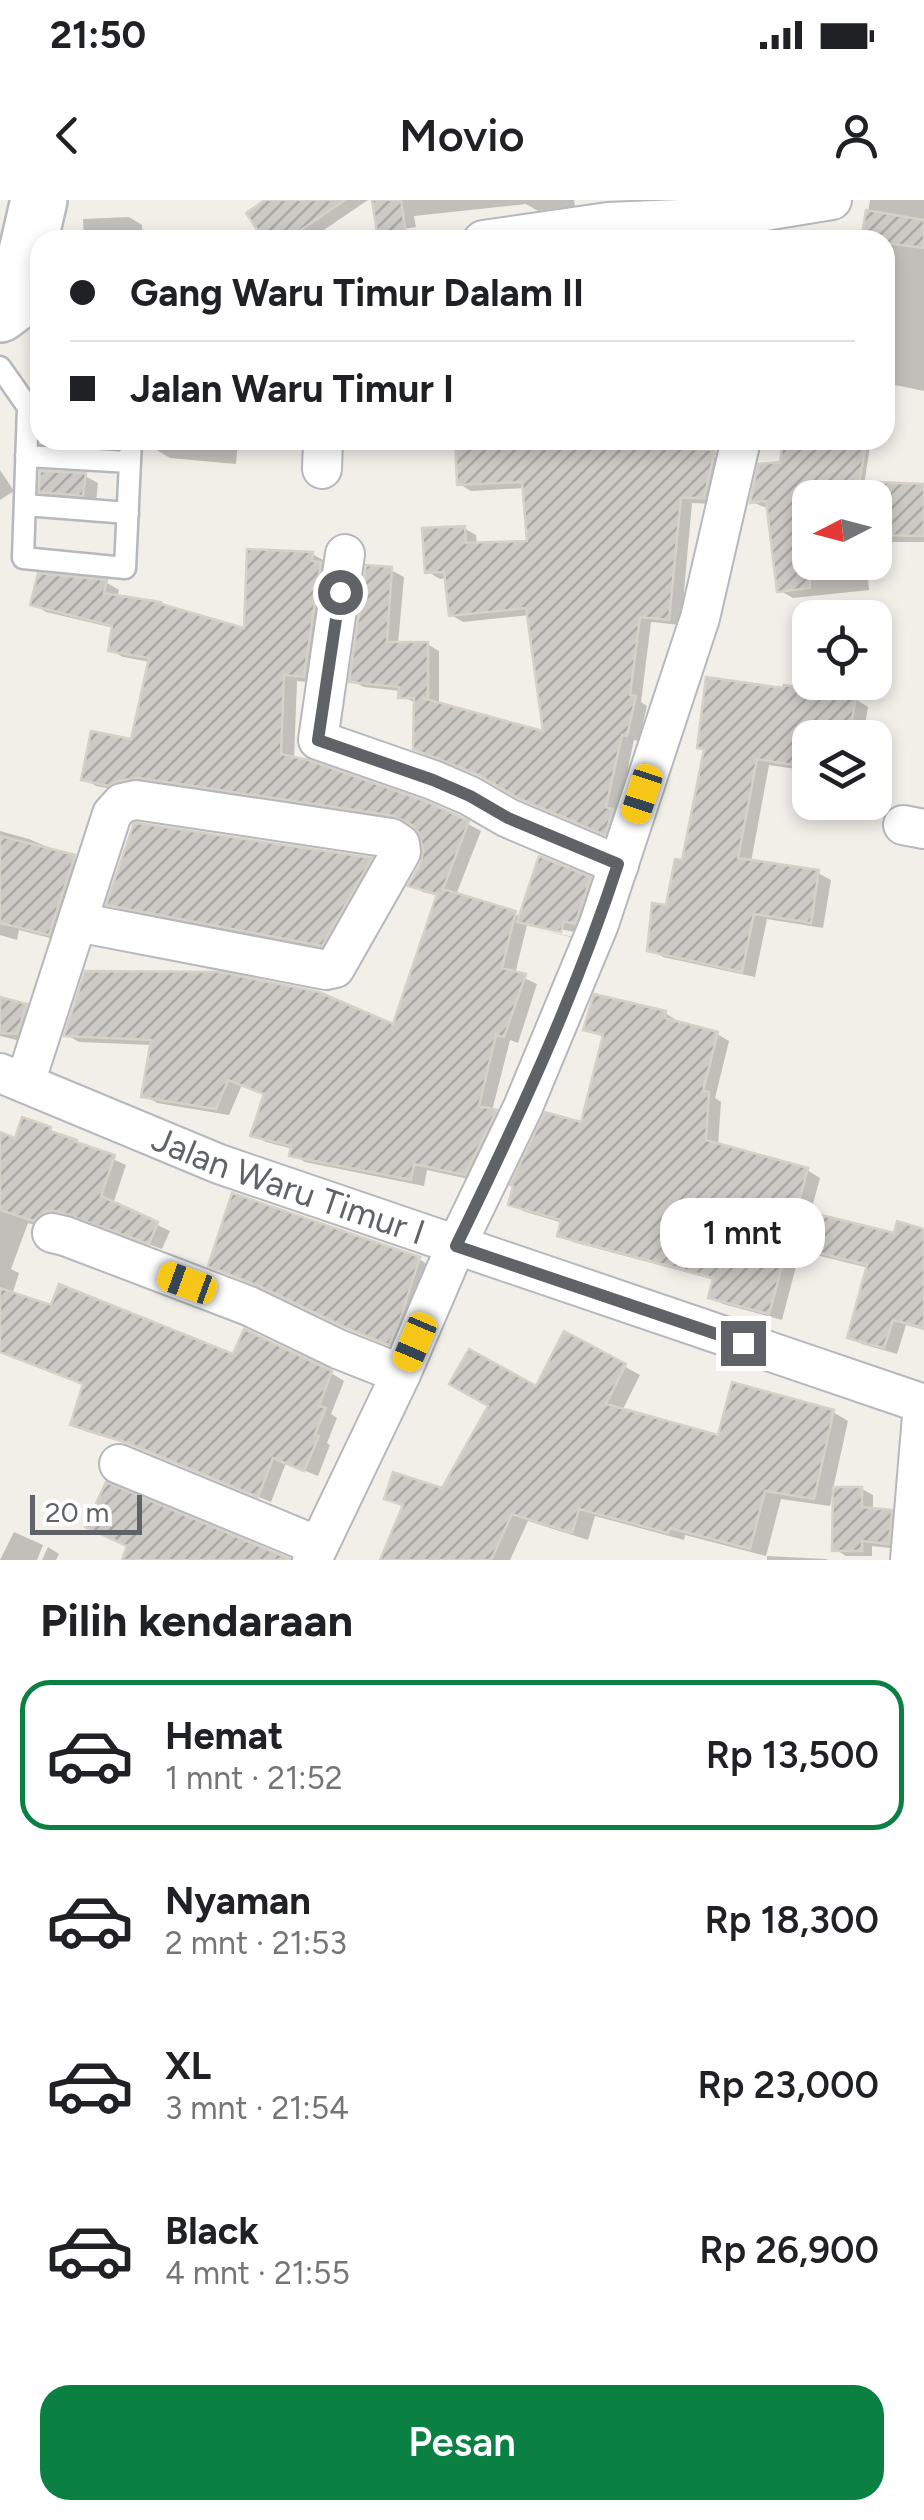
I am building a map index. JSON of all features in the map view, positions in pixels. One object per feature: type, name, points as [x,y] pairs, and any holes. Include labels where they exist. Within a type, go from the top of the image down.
[{"type":"main road","points":[[32,230],[38,200]]},
{"type":"main road","points":[[18,306],[30,242]]},
{"type":"street","points":[[553,230],[608,222],[783,216],[832,200]]},
{"type":"street","points":[[119,1464],[315,1553],[524,1107],[599,924],[700,618],[739,450]]},
{"type":"street","points":[[345,554],[318,740],[433,780],[508,818],[618,864]]},
{"type":"street","points":[[12,1078],[77,922],[112,814],[122,803],[136,800],[311,824],[392,838],[400,844],[401,852],[335,968],[326,970],[77,922]]},
{"type":"street","name":"Jalan Waru Timur I","points":[[12,1078],[219,1164],[923,1404]]},
{"type":"street","points":[[52,1233],[248,1306],[401,1374]]},
{"type":"street","points":[[910,1560],[923,1404]]},
{"type":"lane","points":[[0,366],[30,402]]},
{"type":"lane","points":[[30,432],[23,558],[125,568],[131,450]]},
{"type":"lane","points":[[26,456],[130,462]]},
{"type":"lane","points":[[24,506],[128,513]]},
{"type":"building","points":[[265,200],[345,200],[301,230],[257,230],[246,213]]},
{"type":"building","points":[[372,200],[401,200],[405,230],[377,230]]},
{"type":"building","points":[[866,210],[924,220],[924,248],[895,244],[895,230],[863,230]]},
{"type":"building","points":[[455,450],[715,450],[704,498],[681,498],[669,620],[640,617],[630,695],[636,696],[627,736],[622,735],[606,807],[613,809],[605,835],[518,798],[479,775],[413,749],[414,698],[398,698],[399,687],[349,682],[366,565],[392,567],[387,642],[428,642],[428,698],[422,698],[543,731],[526,608],[449,616],[444,572],[425,573],[422,528],[465,526],[466,543],[527,541],[522,482],[457,485]]},
{"type":"building","points":[[782,450],[865,450],[859,480],[792,480],[792,580],[810,580],[810,588],[777,592],[766,501],[750,503],[758,464],[780,462]]},
{"type":"building","points":[[40,471],[86,473],[83,496],[39,492]]},
{"type":"building","points":[[892,483],[924,484],[924,536],[892,535]]},
{"type":"building","points":[[247,549],[313,552],[312,561],[321,562],[304,677],[284,675],[281,754],[425,801],[469,821],[443,889],[516,911],[502,968],[526,974],[504,1037],[496,1035],[479,1106],[497,1110],[465,1175],[414,1164],[411,1180],[289,1156],[291,1146],[250,1136],[264,1094],[228,1080],[216,1109],[141,1097],[151,1040],[64,1036],[85,971],[219,972],[319,992],[393,1024],[437,894],[408,886],[421,863],[423,850],[419,833],[412,825],[394,816],[139,778],[109,786],[81,780],[91,731],[131,739],[149,658],[108,651],[112,626],[30,605],[38,573],[107,580],[104,593],[161,602],[244,628]]},
{"type":"building","points":[[706,677],[792,686],[792,700],[855,700],[852,720],[792,720],[792,765],[757,759],[738,858],[819,870],[811,923],[754,914],[742,972],[647,951],[652,903],[666,905],[675,859],[682,860],[704,749],[697,748]]},
{"type":"building","points":[[134,823],[372,858],[322,946],[106,905]]},
{"type":"building","points":[[0,836],[75,855],[49,935],[0,923]]},
{"type":"building","points":[[539,856],[591,877],[575,924],[564,921],[561,932],[517,922]]},
{"type":"building","points":[[594,994],[666,1011],[665,1018],[718,1032],[703,1091],[709,1092],[706,1140],[808,1168],[797,1209],[894,1233],[897,1221],[924,1229],[924,1328],[893,1320],[884,1348],[847,1338],[867,1265],[788,1245],[769,1314],[708,1298],[713,1278],[557,1236],[561,1220],[508,1205],[513,1186],[510,1185],[545,1112],[581,1122],[603,1035],[583,1030]]},
{"type":"building","points":[[0,997],[27,1004],[17,1034],[0,1033]]},
{"type":"building","points":[[22,1117],[115,1155],[101,1196],[158,1222],[149,1244],[57,1211],[45,1212],[34,1221],[0,1210],[0,1132],[15,1138]]},
{"type":"building","points":[[232,1193],[420,1257],[389,1345],[208,1266]]},
{"type":"building","points":[[59,1284],[233,1354],[244,1329],[332,1371],[319,1406],[326,1408],[315,1434],[319,1436],[304,1471],[273,1458],[258,1497],[128,1443],[70,1425],[83,1384],[0,1352],[0,1288],[51,1305]]},
{"type":"building","points":[[564,1331],[626,1364],[606,1404],[718,1435],[732,1382],[834,1410],[814,1499],[765,1491],[750,1549],[670,1528],[668,1533],[579,1509],[572,1533],[512,1514],[491,1560],[380,1560],[403,1505],[384,1499],[393,1472],[442,1488],[488,1406],[449,1384],[469,1349],[536,1386]]},
{"type":"building","points":[[106,1482],[290,1560],[122,1560],[127,1546],[85,1527]]},
{"type":"building","points":[[833,1487],[862,1487],[862,1507],[892,1510],[889,1544],[862,1541],[862,1551],[832,1551]]},
{"type":"route","points":[[340,592],[318,740],[433,780],[508,818],[618,864],[599,924],[524,1107],[456,1246],[743,1343]]}]
